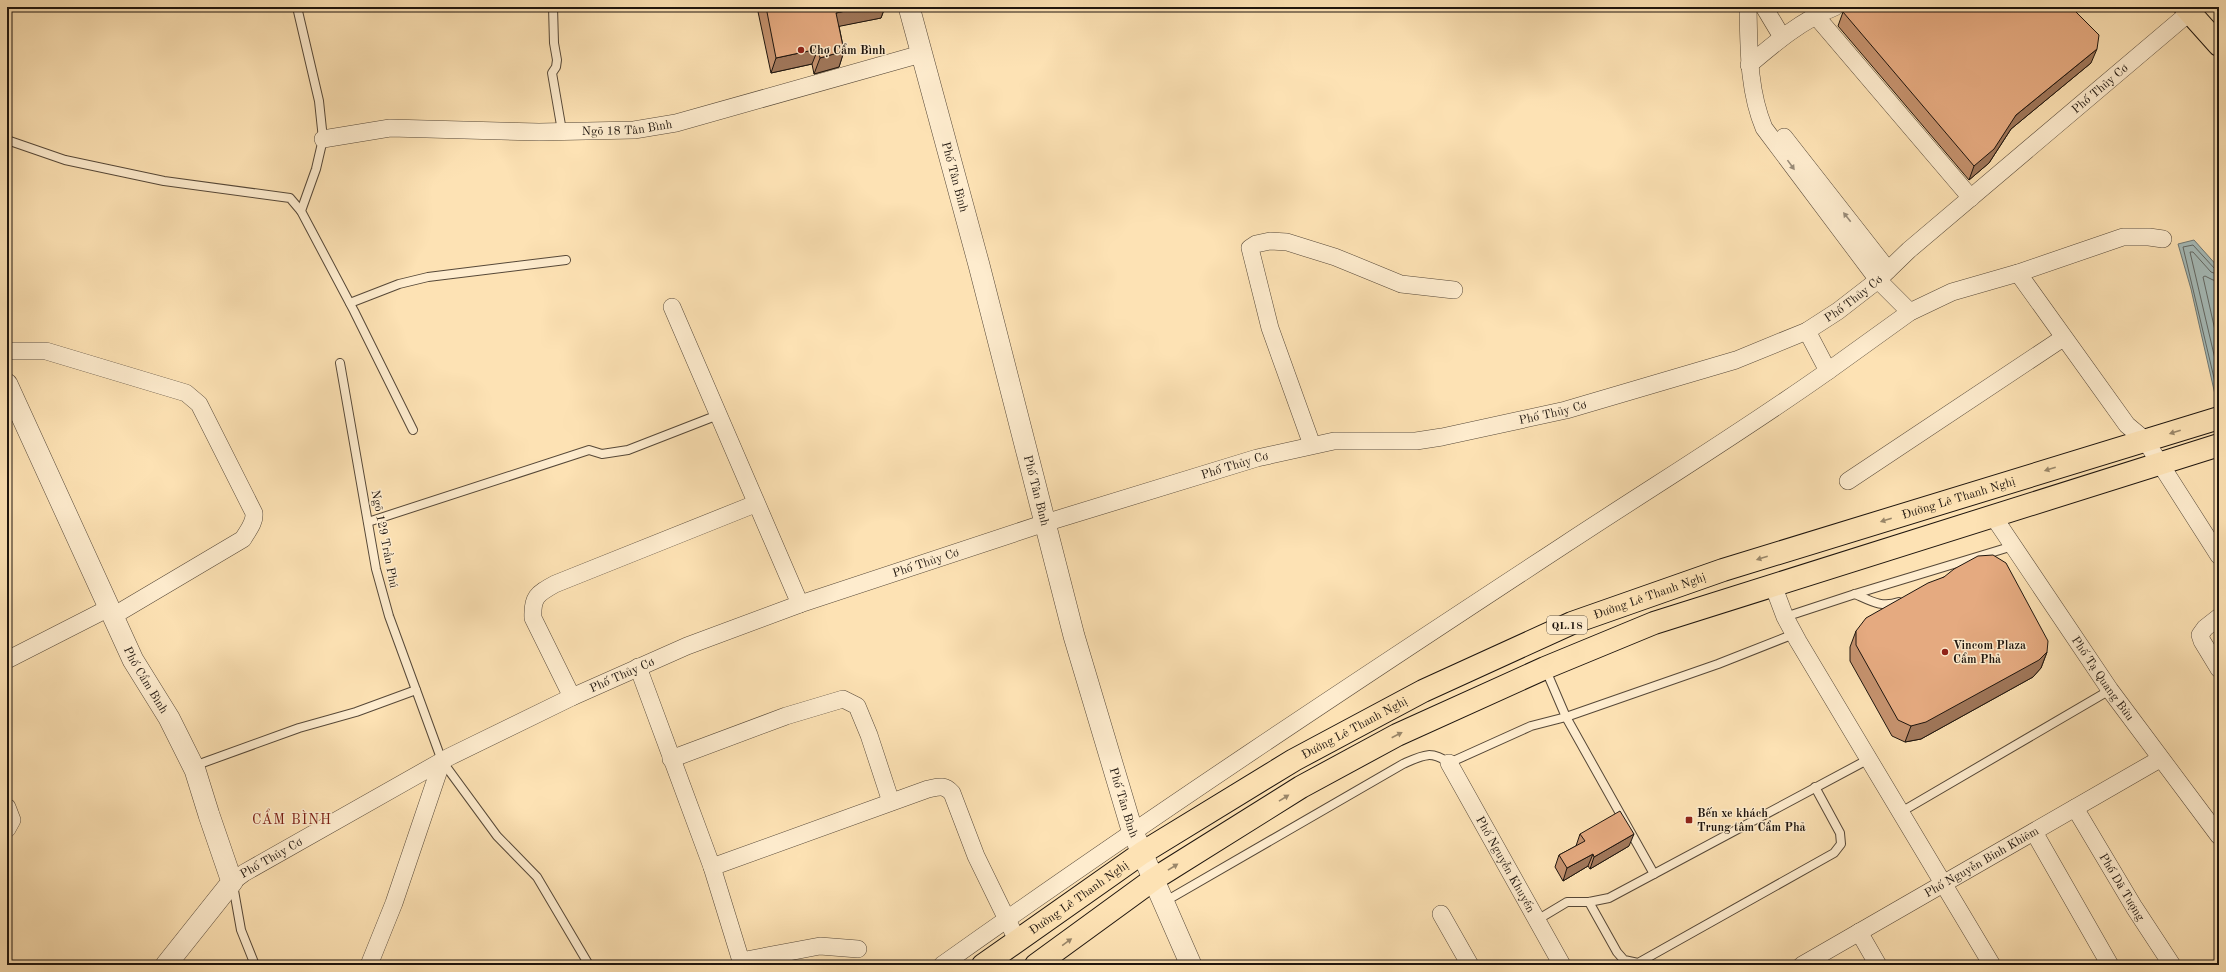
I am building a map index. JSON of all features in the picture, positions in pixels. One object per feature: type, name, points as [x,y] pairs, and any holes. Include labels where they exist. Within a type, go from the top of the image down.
[{"type":"main road","points":[[2188,10],[2219,45]]},
{"type":"main road","name":"Đường Lê Thanh Nghị","points":[[983,965],[1142,853],[1294,760],[1423,691],[1572,623],[1723,570],[2216,419]]},
{"type":"main road","name":"QL.18","points":[[1036,965],[1154,879],[1301,788],[1397,735],[1545,668],[1654,623],[2160,462],[2219,445]]},
{"type":"main road","points":[[1530,642],[1545,668]]},
{"type":"street","name":"Phố Tân Bình","points":[[909,7],[979,265],[1074,636],[1132,830],[1191,965]]},
{"type":"street","points":[[1748,7],[1749,65],[1756,109],[1764,128],[1858,242],[1910,312]]},
{"type":"street","points":[[1764,7],[1782,37]]},
{"type":"street","points":[[1749,65],[1782,37],[1815,15],[1835,7]]},
{"type":"street","name":"Phố Thủy Cơ","points":[[232,882],[442,761],[572,697],[687,646],[800,604],[1045,523],[1257,458],[1312,445],[1350,440],[1416,441],[1566,410],[1736,360],[1807,331],[1838,311],[1883,275],[2188,10]]},
{"type":"street","points":[[1815,15],[1971,198]]},
{"type":"street","name":"Ngõ 18 Tân Bình","points":[[323,139],[390,128],[562,131],[634,130],[676,122],[921,54]]},
{"type":"street","points":[[942,965],[1132,830],[1566,543],[1771,411],[1910,312],[1952,292],[2018,273],[2122,237],[2149,237],[2163,239]]},
{"type":"street","points":[[1312,445],[1270,328],[1250,248],[1256,244],[1270,241],[1287,242],[1336,258],[1401,284],[1454,290]]},
{"type":"street","points":[[2018,273],[2063,338],[2127,425],[2145,440],[2219,556]]},
{"type":"street","points":[[672,307],[755,504],[800,604]]},
{"type":"street","points":[[1807,331],[1828,371]]},
{"type":"street","points":[[1848,481],[2063,338]]},
{"type":"street","points":[[7,350],[46,351],[192,396],[199,404],[254,513],[252,525],[243,539],[111,612],[7,660]]},
{"type":"street","name":"Phố Cẩm Bình","points":[[8,389],[133,660],[169,718],[194,766],[232,882]]},
{"type":"street","points":[[572,697],[533,618],[532,605],[538,593],[554,584],[755,504]]},
{"type":"street","name":"Phố Tạ Quang Bửu","points":[[1993,516],[2110,690],[2160,759],[2219,836]]},
{"type":"street","points":[[1773,585],[1785,617],[1794,634],[1992,965]]},
{"type":"street","points":[[2219,618],[2205,628],[2200,634],[2202,641],[2219,669]]},
{"type":"street","points":[[638,668],[712,867],[738,963],[820,946],[858,949]]},
{"type":"street","points":[[671,759],[786,716],[843,699],[857,706],[869,734],[891,802]]},
{"type":"street","name":"Phố Nguyễn Bỉnh Khiêm","points":[[1802,965],[2160,759]]},
{"type":"street","points":[[369,965],[394,903],[442,761]]},
{"type":"street","name":"Phố Nguyễn Khuyến","points":[[1449,763],[1562,965]]},
{"type":"street","points":[[712,867],[928,789],[941,786],[947,787],[957,803],[976,856],[1017,940]]},
{"type":"street","points":[[7,807],[12,820],[7,829]]},
{"type":"street","name":"Phố Dã Tượng","points":[[2075,808],[2134,907],[2172,965]]},
{"type":"street","points":[[2034,832],[2110,965]]},
{"type":"street","points":[[166,965],[232,882]]},
{"type":"street","points":[[1441,914],[1470,965]]},
{"type":"street","points":[[1859,932],[1878,965]]},
{"type":"lane","points":[[297,7],[318,101],[323,139],[316,169],[301,211]]},
{"type":"lane","points":[[553,7],[554,43],[557,60],[556,66],[552,72],[562,131]]},
{"type":"lane","points":[[7,140],[65,160],[164,181],[290,198],[301,211],[350,303],[412,430]]},
{"type":"lane","points":[[350,303],[399,284],[428,278],[566,260]]},
{"type":"lane","name":"Ngõ 129 Trần Phú","points":[[340,363],[376,569],[389,616],[442,761],[497,836],[537,877],[589,965]]},
{"type":"lane","points":[[368,522],[589,450],[602,454],[628,450],[718,415]]},
{"type":"lane","points":[[1785,617],[2013,546]]},
{"type":"lane","points":[[1946,577],[1951,565]]},
{"type":"lane","points":[[1855,594],[1878,605],[1890,605],[1909,598]]},
{"type":"lane","points":[[1164,902],[1420,756],[1431,754],[1439,756],[1449,763],[1531,726],[1566,716],[1718,664],[1794,634]]},
{"type":"lane","points":[[1545,668],[1566,716],[1654,874]]},
{"type":"lane","points":[[194,766],[299,728],[356,712],[416,690]]},
{"type":"lane","points":[[1901,812],[2110,690]]},
{"type":"lane","points":[[1537,920],[1567,902],[1589,902],[1609,898],[1869,759]]},
{"type":"lane","points":[[1589,902],[1617,952],[1624,960],[1638,963],[1834,853],[1841,844],[1840,834],[1815,787]]},
{"type":"lane","points":[[232,882],[241,930],[255,965]]},
{"type":"water","points":[[2194,240],[2219,268],[2219,412],[2191,289],[2178,244]]},
{"type":"building","points":[[766,7],[864,7],[836,13],[844,51],[820,58],[818,49],[776,58]]},
{"type":"building","points":[[1845,7],[2071,7],[2099,35],[2097,49],[2016,115],[1994,149],[1974,166],[1843,12]]},
{"type":"building","name":"Vincom Plaza Cẩm Phả","points":[[1993,555],[2006,563],[2048,641],[2047,652],[2039,660],[1926,722],[1911,726],[1898,720],[1856,645],[1856,631],[1866,618],[1928,583],[1944,577],[1954,569],[1978,556]]},
{"type":"building","points":[[1620,811],[1634,834],[1594,857],[1593,854],[1567,868],[1559,855],[1585,841],[1580,834]]},
{"type":"place","name":"Chợ Cẩm Bình","points":[[801,50]]},
{"type":"place","name":"Vincom Plaza Cẩm Phả","points":[[1945,652]]},
{"type":"place","name":"Bến xe khách Trung tâm Cẩm Phả","points":[[1689,820]]},
{"type":"district","name":"CẨM BÌNH","points":[[292,819]]}]
